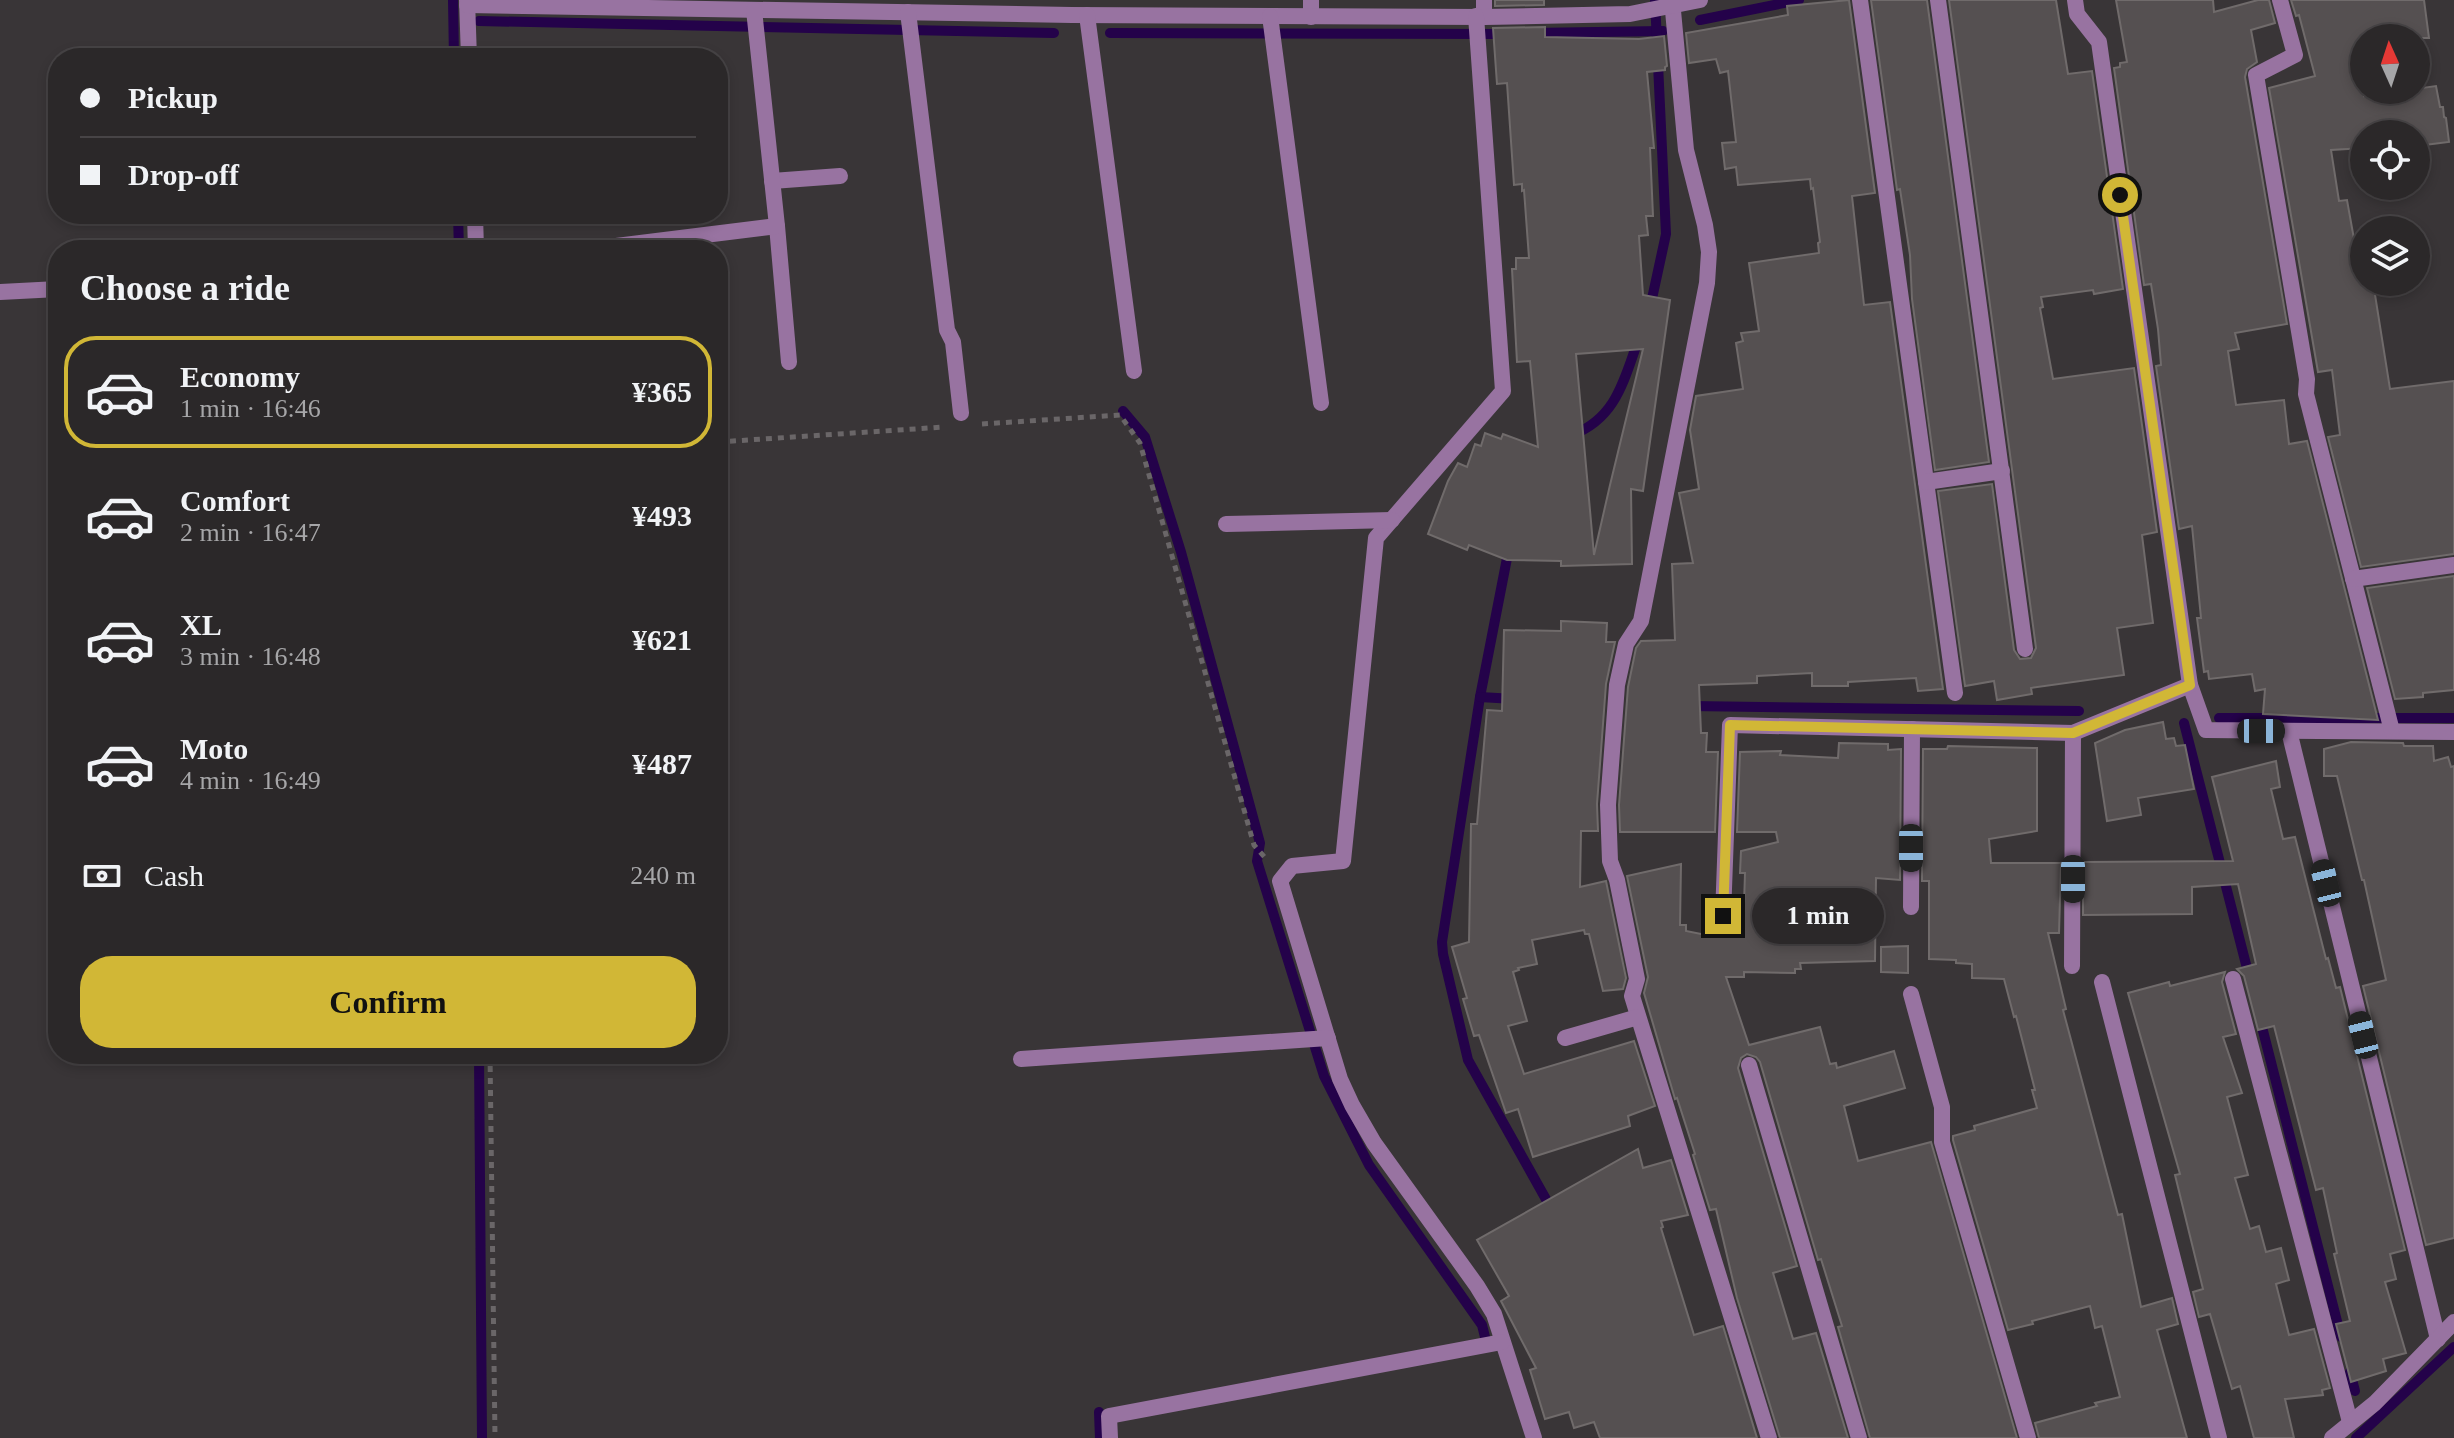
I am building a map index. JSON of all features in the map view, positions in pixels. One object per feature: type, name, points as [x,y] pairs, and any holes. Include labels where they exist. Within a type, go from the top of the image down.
[{"type":"street","points":[[469,48],[467,2],[595,4],[756,21],[780,6],[909,24],[961,7],[1272,27],[1311,8],[1480,20],[1630,14],[1700,0]]},
{"type":"street","points":[[1860,0],[1955,693]]},
{"type":"street","points":[[1938,0],[2025,649]]},
{"type":"street","points":[[2075,0],[2077,14],[2099,42],[2190,685],[2206,730],[2289,731],[2390,722],[2454,732]]},
{"type":"street","points":[[2280,0],[2295,55],[2256,75],[2307,379],[2306,394],[2390,722]]},
{"type":"street","points":[[1663,6],[1686,150],[1709,252],[1707,283],[1641,621],[1626,644],[1615,703],[1608,805],[1610,861],[1617,880],[1637,979],[1632,996],[1769,1438]]},
{"type":"street","points":[[1087,15],[1134,371]]},
{"type":"street","points":[[1480,20],[1503,391],[1376,538],[1343,861],[1292,866],[1280,881],[1324,1039],[1340,1079],[1366,1131],[1494,1314],[1534,1438]]},
{"type":"street","points":[[756,21],[789,362]]},
{"type":"street","points":[[909,24],[947,330],[953,342],[956,420]]},
{"type":"street","points":[[1272,27],[1321,403]]},
{"type":"street","points":[[772,181],[840,176]]},
{"type":"street","points":[[678,240],[777,226]]},
{"type":"street","points":[[0,292],[48,290]]},
{"type":"street","points":[[1926,482],[2002,471]]},
{"type":"street","points":[[1226,524],[1392,520]]},
{"type":"street","points":[[2353,579],[2454,565]]},
{"type":"street","points":[[1723,916],[1730,725],[2073,733],[2190,685]]},
{"type":"street","points":[[1911,907],[1912,729]]},
{"type":"street","points":[[2289,731],[2438,1339]]},
{"type":"street","points":[[2072,966],[2073,733]]},
{"type":"street","points":[[2233,979],[2350,1422]]},
{"type":"street","points":[[2102,982],[2219,1438]]},
{"type":"street","points":[[1911,994],[1942,1107],[1942,1142],[2028,1438]]},
{"type":"street","points":[[1565,1038],[1638,1017]]},
{"type":"street","points":[[1021,1059],[1324,1039]]},
{"type":"street","points":[[1749,1065],[1859,1438]]},
{"type":"street","points":[[2332,1438],[2375,1403],[2454,1322]]},
{"type":"street","points":[[1110,1438],[1109,1416],[1502,1342]]},
{"type":"path","points":[[981,424],[1120,415],[1140,443],[1259,852]]},
{"type":"path","points":[[728,441],[956,420]]},
{"type":"path","points":[[490,1064],[495,1438]]},
{"type":"building","points":[[1495,0],[1544,0],[1544,5],[1495,6]]},
{"type":"building","points":[[1849,0],[1875,193],[1852,196],[1864,305],[1890,302],[1943,689],[1918,691],[1916,678],[1848,682],[1848,686],[1812,686],[1812,673],[1757,676],[1757,683],[1699,685],[1701,733],[1707,733],[1706,752],[1718,752],[1715,832],[1620,832],[1619,805],[1628,687],[1636,648],[1641,641],[1675,640],[1672,564],[1693,563],[1679,493],[1699,489],[1690,430],[1696,396],[1743,389],[1736,343],[1743,341],[1741,333],[1759,331],[1749,263],[1819,253],[1820,242],[1810,179],[1738,185],[1736,167],[1725,169],[1722,143],[1736,142],[1728,71],[1720,73],[1716,59],[1689,63],[1686,33],[1788,15],[1787,6]]},
{"type":"building","points":[[1871,0],[1927,0],[1989,462],[1935,470],[1912,299],[1910,255],[1900,189],[1897,190]]},
{"type":"building","points":[[1949,0],[2056,0],[2068,74],[2092,71],[2123,289],[2041,297],[2043,307],[2040,308],[2053,379],[2134,368],[2157,532],[2142,535],[2153,623],[2117,628],[2124,675],[2031,688],[2032,694],[1997,700],[1994,681],[1965,686],[1938,491],[1992,484],[2014,650],[2020,659],[2031,658],[2036,648]]},
{"type":"building","points":[[2116,0],[2213,0],[2214,12],[2269,0],[2275,23],[2251,30],[2257,62],[2247,69],[2245,77],[2287,324],[2235,333],[2239,349],[2228,351],[2236,405],[2284,400],[2289,444],[2307,441],[2378,720],[2263,714],[2265,689],[2255,691],[2252,674],[2209,679],[2208,671],[2204,672],[2197,618],[2201,618],[2192,526],[2179,529],[2156,366],[2161,365],[2158,329],[2151,284],[2144,285],[2114,68],[2127,62]]},
{"type":"building","points":[[2291,0],[2424,0],[2427,24],[2350,24],[2350,104],[2430,104],[2430,87],[2436,86],[2440,107],[2443,107],[2446,118],[2449,142],[2430,144],[2430,120],[2350,120],[2350,149],[2331,150],[2339,201],[2347,200],[2350,217],[2350,296],[2375,296],[2390,389],[2454,381],[2454,554],[2361,567],[2328,437],[2340,435],[2332,370],[2318,372],[2269,88],[2315,76],[2299,15],[2296,16]]},
{"type":"building","points":[[1545,27],[1545,37],[1639,39],[1664,36],[1667,66],[1665,70],[1647,72],[1654,148],[1650,148],[1653,216],[1646,216],[1648,235],[1639,236],[1643,295],[1670,300],[1643,491],[1631,489],[1632,564],[1561,566],[1561,561],[1507,560],[1469,545],[1467,550],[1428,534],[1458,463],[1467,467],[1475,444],[1481,446],[1485,433],[1501,439],[1503,434],[1538,447],[1530,361],[1517,362],[1512,269],[1516,269],[1516,258],[1529,258],[1524,190],[1522,184],[1514,185],[1507,83],[1497,84],[1493,28]],"holes":[[[1643,349],[1594,555],[1576,354]]]},
{"type":"building","points":[[2454,576],[2454,690],[2395,699],[2367,588]]},
{"type":"building","points":[[1561,621],[1607,623],[1606,642],[1615,642],[1606,684],[1597,804],[1598,831],[1581,831],[1580,887],[1606,881],[1626,978],[1623,989],[1603,991],[1589,934],[1585,934],[1584,930],[1532,940],[1537,964],[1513,972],[1527,1021],[1508,1026],[1524,1074],[1634,1041],[1655,1106],[1628,1116],[1630,1126],[1533,1157],[1518,1109],[1506,1113],[1479,1035],[1474,1036],[1452,947],[1469,942],[1471,824],[1477,824],[1487,710],[1502,711],[1504,630],[1561,631]]},
{"type":"building","points":[[2163,722],[2166,739],[2174,738],[2176,746],[2185,745],[2194,789],[2138,798],[2141,815],[2107,821],[2095,743],[2125,730]]},
{"type":"building","points":[[2351,742],[2433,746],[2434,761],[2448,757],[2451,767],[2454,766],[2454,1238],[2426,1245],[2363,986],[2386,980],[2337,776],[2324,776],[2324,749]]},
{"type":"building","points":[[1839,743],[1888,744],[1888,750],[1901,749],[1900,880],[1876,878],[1875,961],[1800,963],[1801,969],[1795,969],[1795,973],[1744,972],[1744,977],[1726,977],[1749,1045],[1820,1027],[1830,1064],[1836,1063],[1837,1068],[1894,1051],[1905,1088],[1844,1106],[1858,1161],[1931,1142],[2017,1438],[1870,1438],[1838,1327],[1842,1326],[1821,1259],[1818,1260],[1760,1062],[1747,1054],[1741,1058],[1738,1068],[1797,1266],[1773,1273],[1793,1339],[1816,1333],[1848,1438],[1780,1438],[1737,1298],[1716,1209],[1710,1210],[1644,993],[1648,977],[1627,876],[1681,864],[1680,925],[1686,925],[1686,931],[1711,936],[1743,936],[1745,873],[1740,873],[1741,851],[1778,842],[1776,832],[1737,832],[1740,752],[1781,751],[1780,755],[1838,758]]},
{"type":"building","points":[[1948,746],[2037,748],[2037,831],[1989,839],[1991,863],[2061,863],[2059,933],[2048,933],[2066,1009],[2063,1010],[2118,1215],[2122,1214],[2141,1307],[2172,1298],[2178,1324],[2157,1330],[2187,1438],[2039,1438],[2035,1423],[2120,1397],[2102,1326],[2095,1328],[2090,1306],[2008,1330],[1953,1140],[1953,1136],[1975,1130],[1974,1126],[2037,1108],[2032,1090],[2035,1090],[2004,979],[1972,978],[1972,964],[1929,959],[1929,881],[1922,881],[1923,749],[1947,749]]},
{"type":"building","points":[[2276,761],[2280,787],[2271,789],[2283,839],[2295,837],[2326,959],[2336,988],[2340,987],[2405,1250],[2390,1254],[2396,1279],[2385,1282],[2406,1353],[2383,1359],[2386,1371],[2351,1382],[2336,1324],[2350,1321],[2323,1188],[2316,1190],[2274,1026],[2258,1030],[2244,976],[2237,969],[2256,964],[2238,884],[2192,887],[2192,914],[2083,915],[2083,862],[2233,861],[2212,777]]},
{"type":"building","points":[[1908,946],[1908,973],[1881,972],[1881,947]]},
{"type":"building","points":[[2225,972],[2222,982],[2236,1034],[2223,1037],[2242,1093],[2227,1097],[2248,1175],[2235,1178],[2250,1229],[2259,1226],[2266,1252],[2281,1248],[2289,1280],[2276,1284],[2289,1335],[2314,1329],[2330,1388],[2322,1390],[2323,1395],[2285,1399],[2294,1438],[2254,1438],[2240,1386],[2232,1389],[2210,1314],[2199,1317],[2193,1292],[2203,1289],[2175,1175],[2180,1174],[2128,993]]},
{"type":"building","points":[[1638,1149],[1643,1168],[1671,1160],[1688,1215],[1661,1221],[1661,1228],[1694,1335],[1723,1326],[1757,1438],[1600,1438],[1594,1422],[1574,1428],[1569,1412],[1545,1419],[1530,1370],[1536,1368],[1501,1301],[1509,1296],[1477,1240]]},
{"type":"waterway","points":[[453,0],[454,48]]},
{"type":"waterway","points":[[1650,308],[1666,234],[1655,0]]},
{"type":"waterway","points":[[1700,20],[1799,0]]},
{"type":"waterway","points":[[479,21],[1054,33]]},
{"type":"waterway","points":[[1532,33],[1663,31]]},
{"type":"waterway","points":[[1110,33],[1504,34]]},
{"type":"waterway","points":[[458,224],[459,240]]},
{"type":"waterway","points":[[1572,435],[1587,428],[1609,408],[1617,396],[1639,338]]},
{"type":"waterway","points":[[1123,411],[1145,437],[1181,552],[1260,843],[1257,861],[1324,1076],[1369,1165],[1482,1325],[1485,1337]]},
{"type":"waterway","points":[[1509,548],[1480,697],[1442,942],[1468,1060],[1552,1210]]},
{"type":"waterway","points":[[1480,697],[1514,699]]},
{"type":"waterway","points":[[1690,706],[2079,711]]},
{"type":"waterway","points":[[2219,718],[2454,718]]},
{"type":"waterway","points":[[2184,723],[2249,976]]},
{"type":"waterway","points":[[2260,1019],[2341,1337]]},
{"type":"waterway","points":[[479,1064],[482,1438]]},
{"type":"waterway","points":[[2356,1438],[2454,1347]]},
{"type":"waterway","points":[[2350,1372],[2355,1391]]},
{"type":"waterway","points":[[1099,1412],[1100,1438]]},
{"type":"route","points":[[1723,916],[1730,725],[2073,733],[2190,685],[2120,195]]}]
